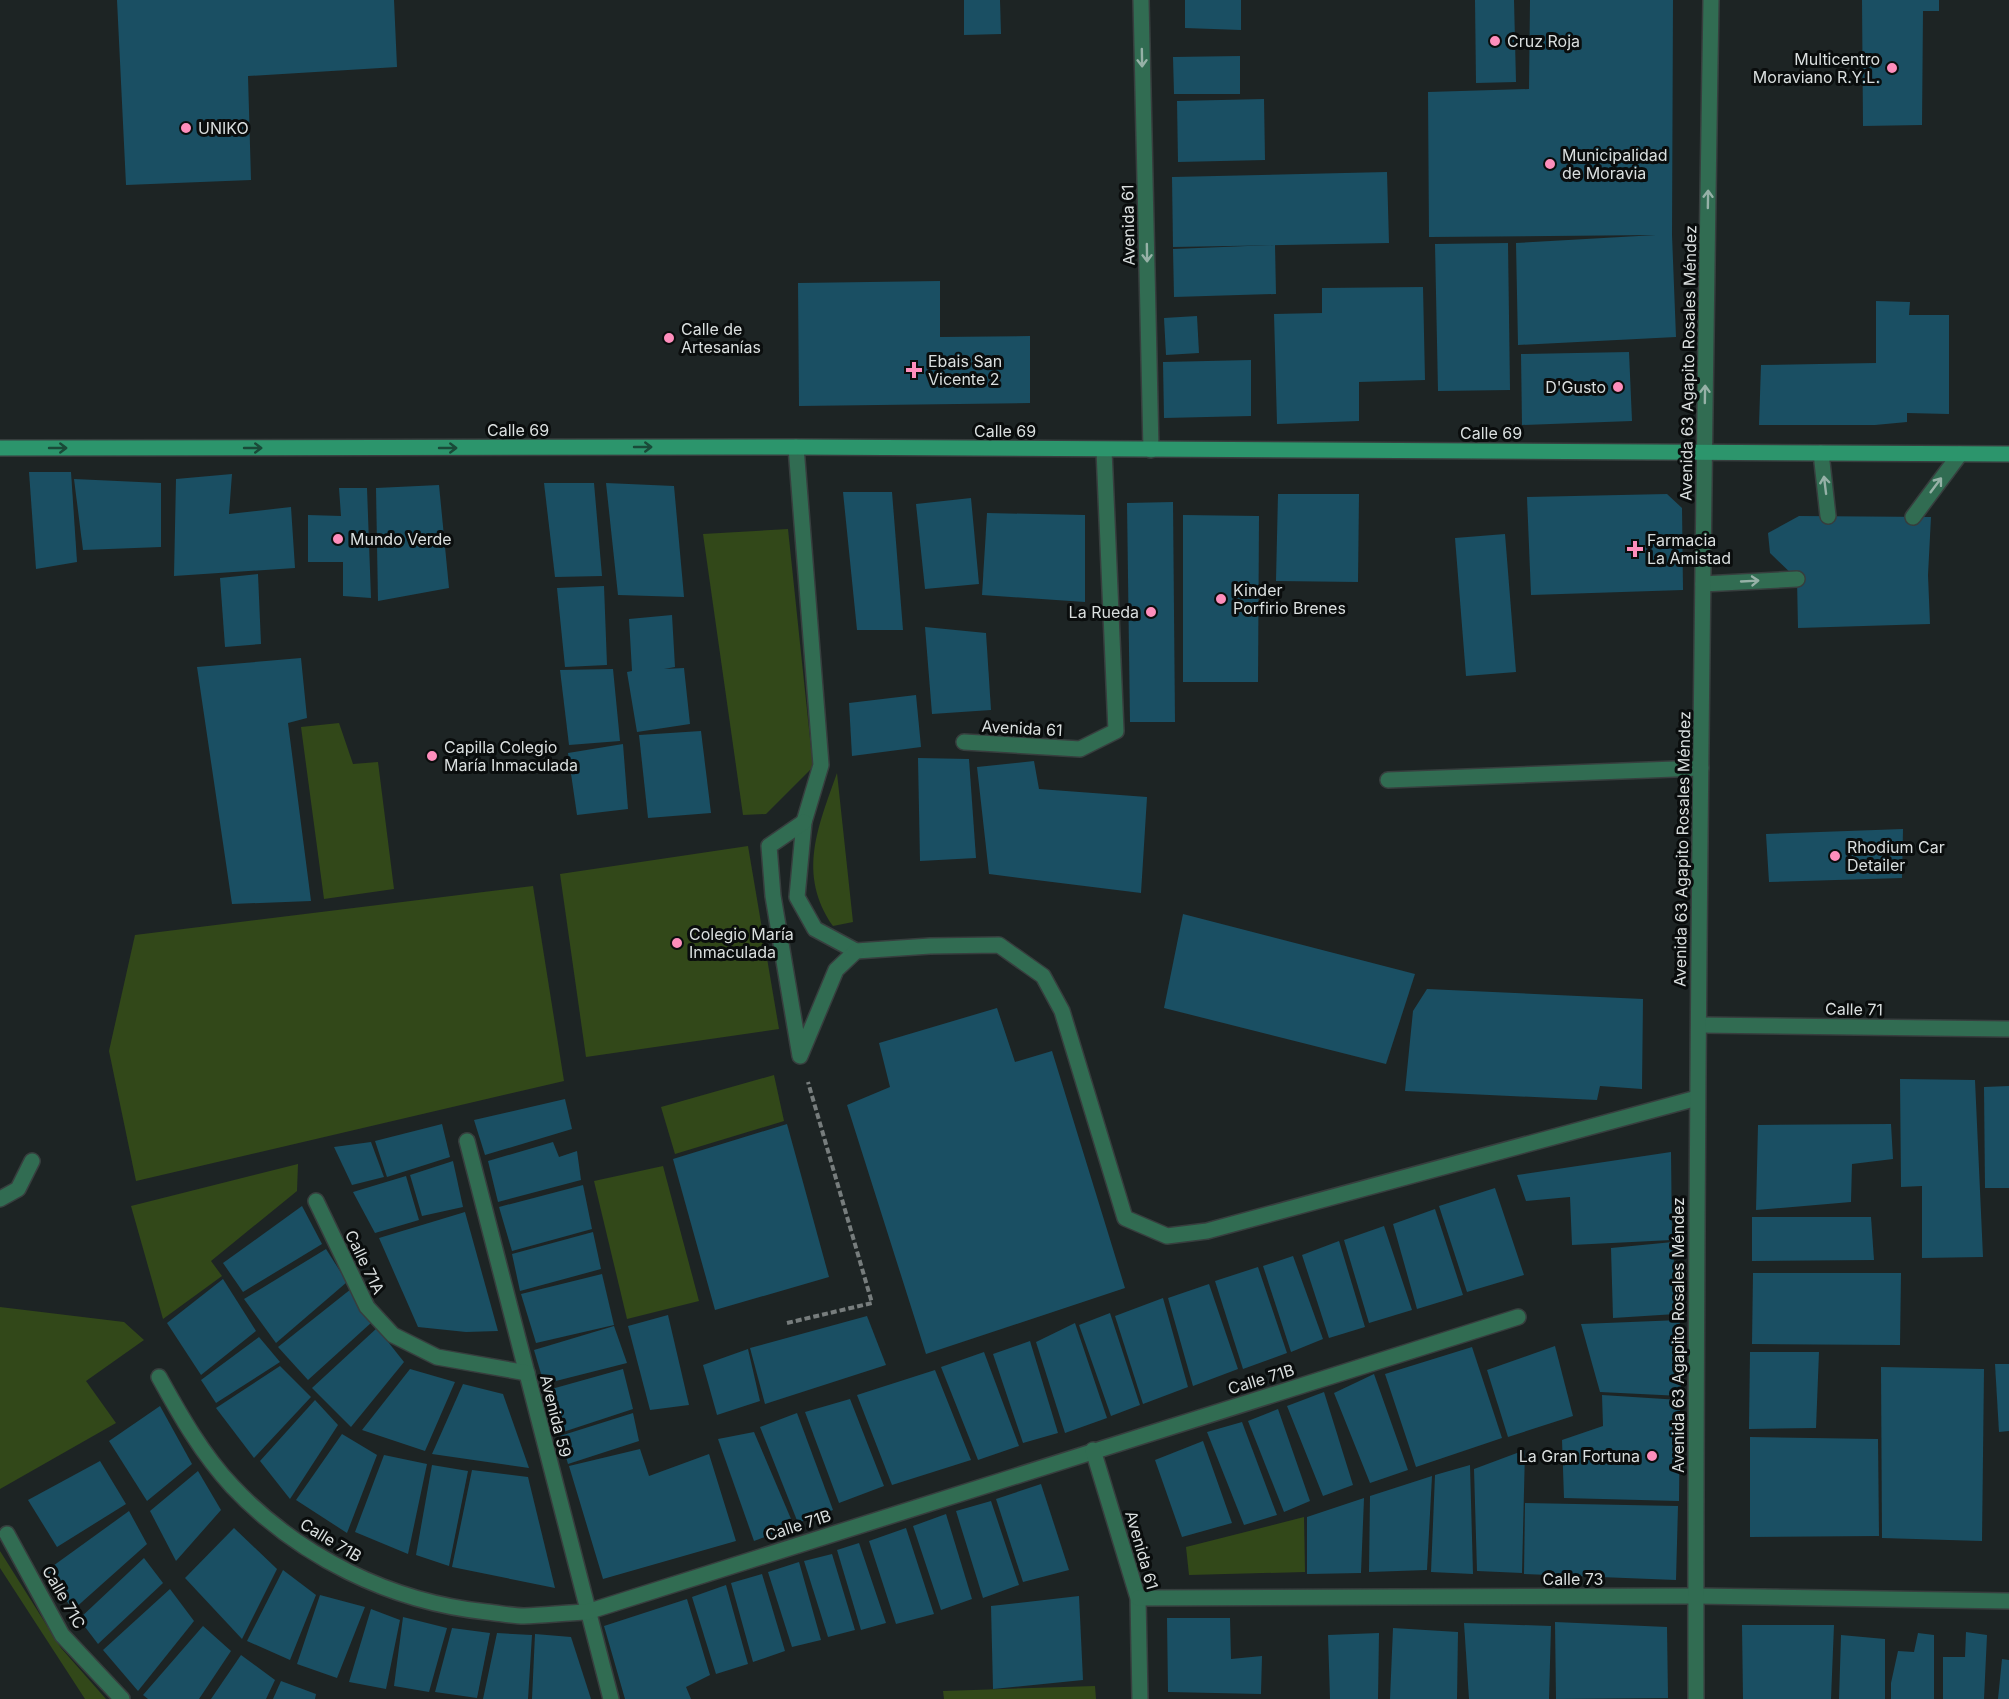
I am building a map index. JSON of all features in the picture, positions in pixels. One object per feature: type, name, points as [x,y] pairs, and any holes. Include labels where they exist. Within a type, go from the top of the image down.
[{"type":"main road","name":"Calle 69","points":[[0,448],[796,447],[2009,454]]},
{"type":"street","name":"Avenida 61","points":[[1141,0],[1151,450]]},
{"type":"street","name":"Avenida 63 Agapito Rosales Méndez","points":[[1696,1699],[1697,1098],[1711,0]]},
{"type":"street","points":[[796,447],[821,765],[804,822],[797,897],[815,929],[856,951],[930,946],[999,945],[1042,976],[1062,1011],[1125,1218],[1167,1236],[1207,1231],[1697,1098]]},
{"type":"street","name":"Avenida 61","points":[[964,742],[1080,749],[1116,731],[1104,450]]},
{"type":"street","points":[[1821,453],[1828,516]]},
{"type":"street","points":[[1913,517],[1960,454]]},
{"type":"street","points":[[1703,584],[1797,579]]},
{"type":"street","points":[[1388,780],[1701,768]]},
{"type":"street","points":[[800,1056],[773,897],[769,846],[804,822]]},
{"type":"street","points":[[800,1056],[836,970],[856,951]]},
{"type":"street","name":"Calle 71","points":[[1699,1025],[2009,1029]]},
{"type":"street","name":"Avenida 59","points":[[467,1141],[611,1699]]},
{"type":"street","points":[[0,1199],[18,1189],[32,1161]]},
{"type":"street","name":"Calle 71A","points":[[316,1201],[367,1307],[393,1335],[437,1357],[527,1373]]},
{"type":"street","name":"Calle 71B","points":[[159,1377],[191,1434],[232,1486],[280,1530],[334,1566],[394,1593],[457,1609],[522,1616],[587,1611],[1518,1317]]},
{"type":"street","name":"Avenida 61","points":[[1093,1450],[1138,1598],[1140,1699]]},
{"type":"street","name":"Calle 71C","points":[[7,1534],[62,1635],[122,1699]]},
{"type":"street","name":"Calle 73","points":[[1138,1598],[1696,1596],[2009,1601]]},
{"type":"path","points":[[787,1323],[872,1303],[800,1056]]},
{"type":"green space","points":[[788,529],[813,767],[766,814],[743,815],[703,534]]},
{"type":"green space","points":[[339,723],[353,764],[378,762],[394,889],[324,899],[301,727]]},
{"type":"green space","points":[[837,773],[853,922],[833,926],[822,907],[813,869],[818,831]]},
{"type":"green space","points":[[748,846],[779,1029],[586,1057],[560,874]]},
{"type":"green space","points":[[533,886],[564,1081],[136,1181],[109,1051],[135,935]]},
{"type":"green space","points":[[774,1075],[784,1121],[675,1154],[661,1107]]},
{"type":"green space","points":[[298,1164],[297,1191],[211,1261],[222,1276],[163,1319],[131,1206]]},
{"type":"green space","points":[[663,1166],[699,1301],[627,1319],[594,1181]]},
{"type":"green space","points":[[0,1307],[124,1322],[144,1340],[86,1381],[116,1423],[0,1489]]},
{"type":"green space","points":[[1304,1517],[1305,1572],[1189,1575],[1186,1547]]},
{"type":"green space","points":[[0,1551],[61,1648],[106,1699],[85,1699],[0,1568]]},
{"type":"green space","points":[[1095,1686],[1096,1699],[944,1699],[943,1691]]},
{"type":"building","name":"UNIKO","points":[[117,0],[394,0],[397,67],[248,76],[251,180],[126,185]]},
{"type":"building","points":[[964,0],[1000,0],[1001,34],[964,35]]},
{"type":"building","points":[[1185,0],[1241,0],[1241,30],[1185,28]]},
{"type":"building","name":"Cruz Roja","points":[[1475,0],[1514,0],[1516,82],[1476,83]]},
{"type":"building","name":"Municipalidad de Moravia","points":[[1530,0],[1673,0],[1672,235],[1676,337],[1518,345],[1516,243],[1656,235],[1429,237],[1428,92],[1529,89]]},
{"type":"building","name":"Multicentro Moraviano R.Y.L.","points":[[1862,0],[1939,0],[1939,11],[1923,11],[1922,125],[1863,126]]},
{"type":"building","points":[[1240,56],[1240,94],[1174,94],[1173,57]]},
{"type":"building","points":[[1264,99],[1265,160],[1178,162],[1177,101]]},
{"type":"building","points":[[1387,172],[1389,243],[1173,247],[1172,177]]},
{"type":"building","points":[[1508,243],[1510,390],[1438,391],[1435,244]]},
{"type":"building","points":[[1275,245],[1276,294],[1174,297],[1173,249]]},
{"type":"building","name":"Ebais San Vicente 2","points":[[940,281],[940,337],[1030,336],[1030,403],[799,406],[798,283]]},
{"type":"building","points":[[1423,287],[1425,380],[1359,382],[1359,421],[1277,424],[1274,314],[1322,313],[1322,288]]},
{"type":"building","points":[[1876,301],[1910,302],[1909,315],[1949,315],[1949,414],[1907,413],[1907,422],[1875,425],[1759,425],[1761,365],[1876,363]]},
{"type":"building","points":[[1197,316],[1199,353],[1166,355],[1164,318]]},
{"type":"building","points":[[1629,352],[1632,421],[1522,425],[1521,354]]},
{"type":"building","points":[[1251,360],[1251,416],[1164,418],[1163,362]]},
{"type":"building","points":[[29,472],[71,472],[77,562],[36,569]]},
{"type":"building","points":[[232,474],[229,514],[291,507],[295,568],[174,576],[176,479]]},
{"type":"building","points":[[74,479],[161,483],[161,547],[83,550]]},
{"type":"building","points":[[544,483],[594,483],[602,576],[555,577]]},
{"type":"building","points":[[606,483],[674,486],[684,597],[618,595]]},
{"type":"building","points":[[439,485],[449,588],[378,601],[376,488]]},
{"type":"building","name":"Mundo Verde","points":[[339,488],[367,488],[371,598],[343,596],[343,562],[308,562],[308,515],[341,516]]},
{"type":"building","points":[[843,492],[892,492],[903,630],[857,630]]},
{"type":"building","points":[[1278,494],[1359,494],[1358,582],[1276,581]]},
{"type":"building","name":"Farmacia La Amistad","points":[[1667,494],[1682,508],[1683,590],[1531,595],[1527,497]]},
{"type":"building","points":[[971,498],[979,584],[925,589],[916,504]]},
{"type":"building","name":"La Rueda","points":[[1173,502],[1175,722],[1130,722],[1127,503]]},
{"type":"building","points":[[987,513],[1085,515],[1085,602],[982,595]]},
{"type":"building","name":"Kinder Porfirio Brenes","points":[[1183,515],[1259,516],[1258,682],[1183,682]]},
{"type":"building","points":[[1799,516],[1931,517],[1928,575],[1930,624],[1798,628],[1797,579],[1770,553],[1768,533]]},
{"type":"building","points":[[1505,534],[1516,672],[1466,676],[1455,538]]},
{"type":"building","points":[[258,574],[261,644],[225,647],[220,578]]},
{"type":"building","points":[[604,586],[607,665],[565,667],[557,588]]},
{"type":"building","points":[[672,615],[675,667],[664,669],[684,668],[690,724],[637,732],[627,672],[632,671],[629,619]]},
{"type":"building","points":[[925,627],[986,633],[991,710],[932,714]]},
{"type":"building","points":[[301,658],[307,718],[288,723],[311,901],[232,904],[197,667]]},
{"type":"building","points":[[613,669],[620,741],[569,745],[560,670]]},
{"type":"building","points":[[916,695],[921,747],[852,756],[849,703]]},
{"type":"building","points":[[701,731],[711,813],[648,818],[639,735]]},
{"type":"building","points":[[623,744],[628,809],[577,815],[568,753]]},
{"type":"building","points":[[918,758],[969,759],[976,858],[920,861]]},
{"type":"building","points":[[1034,761],[1039,789],[1147,797],[1141,893],[989,874],[977,767]]},
{"type":"building","name":"Rhodium Car Detailer","points":[[1903,829],[1902,878],[1769,882],[1766,834]]},
{"type":"building","points":[[1183,914],[1415,974],[1386,1064],[1164,1008]]},
{"type":"building","points":[[1427,989],[1643,999],[1642,1089],[1600,1086],[1597,1100],[1405,1091],[1413,1011]]},
{"type":"building","points":[[997,1008],[1015,1062],[1052,1051],[1125,1288],[926,1354],[847,1105],[890,1087],[879,1043]]},
{"type":"building","points":[[1900,1079],[1975,1080],[1983,1257],[1922,1258],[1922,1186],[1901,1187]]},
{"type":"building","points":[[2009,1086],[2009,1188],[1985,1188],[1984,1087]]},
{"type":"building","points":[[565,1099],[572,1129],[485,1155],[474,1120]]},
{"type":"building","points":[[442,1124],[450,1157],[387,1177],[375,1141]]},
{"type":"building","points":[[787,1124],[829,1277],[715,1310],[673,1159]]},
{"type":"building","points":[[1891,1124],[1893,1159],[1852,1164],[1851,1202],[1756,1210],[1758,1125]]},
{"type":"building","points":[[371,1142],[384,1177],[352,1185],[334,1147]]},
{"type":"building","points":[[553,1142],[559,1157],[577,1151],[581,1180],[498,1202],[488,1161]]},
{"type":"building","points":[[1671,1152],[1672,1240],[1572,1245],[1570,1197],[1526,1201],[1517,1175]]},
{"type":"building","points":[[453,1161],[463,1207],[422,1216],[410,1175]]},
{"type":"building","points":[[406,1176],[419,1220],[375,1233],[353,1192]]},
{"type":"building","points":[[583,1185],[592,1229],[512,1251],[499,1207]]},
{"type":"building","points":[[1495,1188],[1524,1275],[1467,1292],[1439,1206]]},
{"type":"building","points":[[302,1206],[322,1244],[243,1292],[223,1263]]},
{"type":"building","points":[[1435,1209],[1463,1295],[1417,1309],[1393,1224]]},
{"type":"building","points":[[465,1212],[498,1331],[466,1332],[418,1327],[379,1238]]},
{"type":"building","points":[[1752,1217],[1871,1217],[1874,1260],[1752,1261]]},
{"type":"building","points":[[1384,1226],[1412,1310],[1369,1323],[1344,1240]]},
{"type":"building","points":[[593,1232],[601,1269],[520,1291],[512,1254]]},
{"type":"building","points":[[1339,1241],[1365,1327],[1329,1338],[1302,1255]]},
{"type":"building","points":[[1673,1242],[1676,1314],[1613,1318],[1611,1248]]},
{"type":"building","points":[[326,1249],[347,1282],[276,1343],[244,1299]]},
{"type":"building","points":[[1293,1256],[1323,1339],[1291,1352],[1263,1266]]},
{"type":"building","points":[[1258,1267],[1287,1353],[1243,1369],[1215,1281]]},
{"type":"building","points":[[1753,1273],[1901,1273],[1900,1345],[1752,1344]]},
{"type":"building","points":[[602,1274],[614,1325],[536,1343],[521,1294]]},
{"type":"building","points":[[223,1279],[256,1331],[201,1375],[167,1323]]},
{"type":"building","points":[[1209,1284],[1238,1369],[1193,1386],[1168,1298]]},
{"type":"building","points":[[351,1289],[372,1322],[308,1380],[278,1347]]},
{"type":"building","points":[[1163,1298],[1188,1387],[1143,1404],[1115,1316]]},
{"type":"building","points":[[1110,1313],[1140,1405],[1111,1416],[1079,1325]]},
{"type":"building","points":[[668,1315],[689,1405],[650,1410],[628,1326]]},
{"type":"building","points":[[867,1316],[886,1365],[765,1404],[750,1348]]},
{"type":"building","points":[[1680,1320],[1681,1396],[1600,1392],[1581,1324]]},
{"type":"building","points":[[1075,1323],[1107,1418],[1065,1433],[1036,1342]]},
{"type":"building","points":[[614,1326],[627,1363],[544,1384],[534,1350]]},
{"type":"building","points":[[377,1328],[404,1362],[351,1427],[312,1388]]},
{"type":"building","points":[[259,1337],[280,1362],[216,1403],[201,1380]]},
{"type":"building","points":[[1030,1341],[1058,1433],[1023,1443],[993,1354]]},
{"type":"building","points":[[1555,1346],[1573,1416],[1508,1437],[1487,1370]]},
{"type":"building","points":[[1472,1347],[1502,1438],[1416,1467],[1385,1374]]},
{"type":"building","points":[[748,1349],[760,1401],[717,1415],[703,1365]]},
{"type":"building","points":[[984,1352],[1019,1446],[978,1460],[941,1367]]},
{"type":"building","points":[[1750,1352],[1819,1352],[1816,1428],[1749,1429]]},
{"type":"building","points":[[1995,1364],[2009,1364],[2009,1431],[1999,1432]]},
{"type":"building","points":[[280,1366],[311,1397],[254,1458],[216,1408]]},
{"type":"building","points":[[1881,1367],[1984,1369],[1982,1541],[1882,1538]]},
{"type":"building","points":[[410,1369],[455,1382],[425,1451],[362,1430]]},
{"type":"building","points":[[623,1369],[633,1409],[560,1433],[548,1390]]},
{"type":"building","points":[[935,1370],[971,1460],[892,1485],[857,1395]]},
{"type":"building","points":[[1374,1374],[1408,1470],[1370,1483],[1334,1393]]},
{"type":"building","points":[[463,1384],[503,1394],[529,1468],[432,1454]]},
{"type":"building","points":[[1324,1392],[1353,1485],[1323,1496],[1287,1406]]},
{"type":"building","points":[[1602,1395],[1680,1400],[1679,1501],[1564,1498],[1562,1440],[1603,1426]]},
{"type":"building","points":[[850,1399],[884,1486],[839,1503],[805,1412]]},
{"type":"building","points":[[315,1400],[338,1425],[290,1499],[260,1461]]},
{"type":"building","points":[[160,1406],[192,1464],[147,1501],[109,1441]]},
{"type":"building","points":[[1278,1409],[1310,1501],[1284,1512],[1248,1421]]},
{"type":"building","points":[[633,1413],[639,1441],[568,1464],[560,1436]]},
{"type":"building","points":[[797,1413],[833,1510],[798,1523],[760,1427]]},
{"type":"building","points":[[1242,1422],[1277,1515],[1244,1525],[1207,1432]]},
{"type":"building","points":[[754,1432],[794,1526],[754,1541],[718,1439]]},
{"type":"building","points":[[342,1434],[377,1455],[347,1533],[296,1500]]},
{"type":"building","points":[[1750,1437],[1878,1439],[1879,1536],[1750,1537]]},
{"type":"building","points":[[1203,1441],[1232,1523],[1182,1537],[1155,1460]]},
{"type":"building","points":[[640,1449],[649,1476],[709,1454],[736,1541],[603,1579],[569,1466]]},
{"type":"building","points":[[1525,1450],[1522,1573],[1477,1571],[1474,1469]]},
{"type":"building","points":[[384,1455],[427,1464],[408,1554],[355,1532]]},
{"type":"building","points":[[100,1461],[126,1504],[57,1547],[28,1500]]},
{"type":"building","points":[[432,1465],[468,1471],[449,1566],[416,1555]]},
{"type":"building","points":[[1470,1465],[1473,1574],[1431,1572],[1435,1475]]},
{"type":"building","points":[[472,1470],[528,1477],[555,1588],[452,1567]]},
{"type":"building","points":[[198,1471],[221,1510],[176,1561],[150,1511]]},
{"type":"building","points":[[1432,1476],[1427,1570],[1369,1572],[1370,1496]]},
{"type":"building","points":[[1041,1484],[1069,1570],[1023,1582],[996,1499]]},
{"type":"building","points":[[1364,1498],[1361,1573],[1307,1574],[1307,1517]]},
{"type":"building","points":[[991,1501],[1019,1585],[983,1598],[956,1511]]},
{"type":"building","points":[[1525,1503],[1678,1506],[1676,1580],[1524,1574]]},
{"type":"building","points":[[129,1511],[147,1544],[73,1610],[46,1571]]},
{"type":"building","points":[[946,1514],[972,1599],[941,1610],[913,1526]]},
{"type":"building","points":[[234,1528],[277,1569],[242,1639],[185,1578]]},
{"type":"building","points":[[906,1528],[934,1614],[896,1624],[869,1541]]},
{"type":"building","points":[[859,1543],[886,1623],[861,1630],[837,1550]]},
{"type":"building","points":[[832,1554],[855,1630],[828,1637],[804,1561]]},
{"type":"building","points":[[144,1558],[163,1583],[98,1644],[79,1619]]},
{"type":"building","points":[[799,1562],[821,1640],[792,1647],[768,1572]]},
{"type":"building","points":[[283,1570],[316,1595],[290,1660],[247,1641]]},
{"type":"building","points":[[762,1574],[785,1651],[753,1662],[731,1583]]},
{"type":"building","points":[[726,1585],[748,1664],[716,1674],[692,1597]]},
{"type":"building","points":[[170,1589],[194,1621],[138,1691],[103,1650]]},
{"type":"building","points":[[320,1595],[365,1607],[337,1678],[297,1664]]},
{"type":"building","points":[[1079,1596],[1083,1680],[993,1689],[991,1606]]},
{"type":"building","points":[[687,1599],[710,1675],[686,1687],[691,1699],[625,1699],[604,1626]]},
{"type":"building","points":[[371,1609],[400,1620],[386,1689],[349,1682]]},
{"type":"building","points":[[403,1617],[447,1628],[429,1692],[394,1686]]},
{"type":"building","points":[[1167,1618],[1230,1618],[1231,1659],[1262,1656],[1261,1694],[1168,1692]]},
{"type":"building","points":[[1555,1622],[1667,1627],[1668,1698],[1556,1699]]},
{"type":"building","points":[[1464,1623],[1551,1626],[1549,1699],[1469,1699]]},
{"type":"building","points":[[1742,1625],[1834,1625],[1831,1699],[1743,1699]]},
{"type":"building","points":[[203,1626],[231,1651],[199,1699],[148,1699],[143,1695]]},
{"type":"building","points":[[452,1628],[490,1633],[477,1698],[435,1692]]},
{"type":"building","points":[[1393,1628],[1458,1632],[1457,1699],[1390,1699]]},
{"type":"building","points":[[1966,1632],[1987,1635],[1984,1699],[1943,1699],[1943,1657],[1965,1657]]},
{"type":"building","points":[[497,1633],[532,1635],[528,1699],[483,1699]]},
{"type":"building","points":[[1379,1633],[1378,1699],[1330,1699],[1328,1635]]},
{"type":"building","points":[[1918,1633],[1934,1635],[1934,1699],[1891,1699],[1891,1683],[1898,1651],[1914,1652]]},
{"type":"building","points":[[535,1634],[571,1637],[591,1699],[532,1699]]},
{"type":"building","points":[[1841,1635],[1885,1639],[1885,1699],[1839,1699]]},
{"type":"building","points":[[241,1655],[275,1680],[266,1699],[211,1699]]},
{"type":"building","points":[[2002,1659],[2009,1660],[2009,1699],[1998,1699]]},
{"type":"building","points":[[281,1681],[316,1694],[315,1699],[273,1699]]},
{"type":"place","name":"Cruz Roja","points":[[1495,41]]},
{"type":"place","name":"Multicentro Moraviano R.Y.L.","points":[[1892,68]]},
{"type":"place","name":"UNIKO","points":[[186,128]]},
{"type":"place","name":"Municipalidad de Moravia","points":[[1550,164]]},
{"type":"place","name":"Calle de Artesanías","points":[[669,338]]},
{"type":"place","name":"Ebais San Vicente 2","points":[[914,370]]},
{"type":"place","name":"D'Gusto","points":[[1618,387]]},
{"type":"place","name":"Mundo Verde","points":[[338,539]]},
{"type":"place","name":"Farmacia La Amistad","points":[[1635,549]]},
{"type":"place","name":"Kinder Porfirio Brenes","points":[[1221,599]]},
{"type":"place","name":"La Rueda","points":[[1151,612]]},
{"type":"place","name":"Capilla Colegio María Inmaculada","points":[[432,756]]},
{"type":"place","name":"Rhodium Car Detailer","points":[[1835,856]]},
{"type":"place","name":"Colegio María Inmaculada","points":[[677,943]]},
{"type":"place","name":"La Gran Fortuna","points":[[1652,1456]]}]
